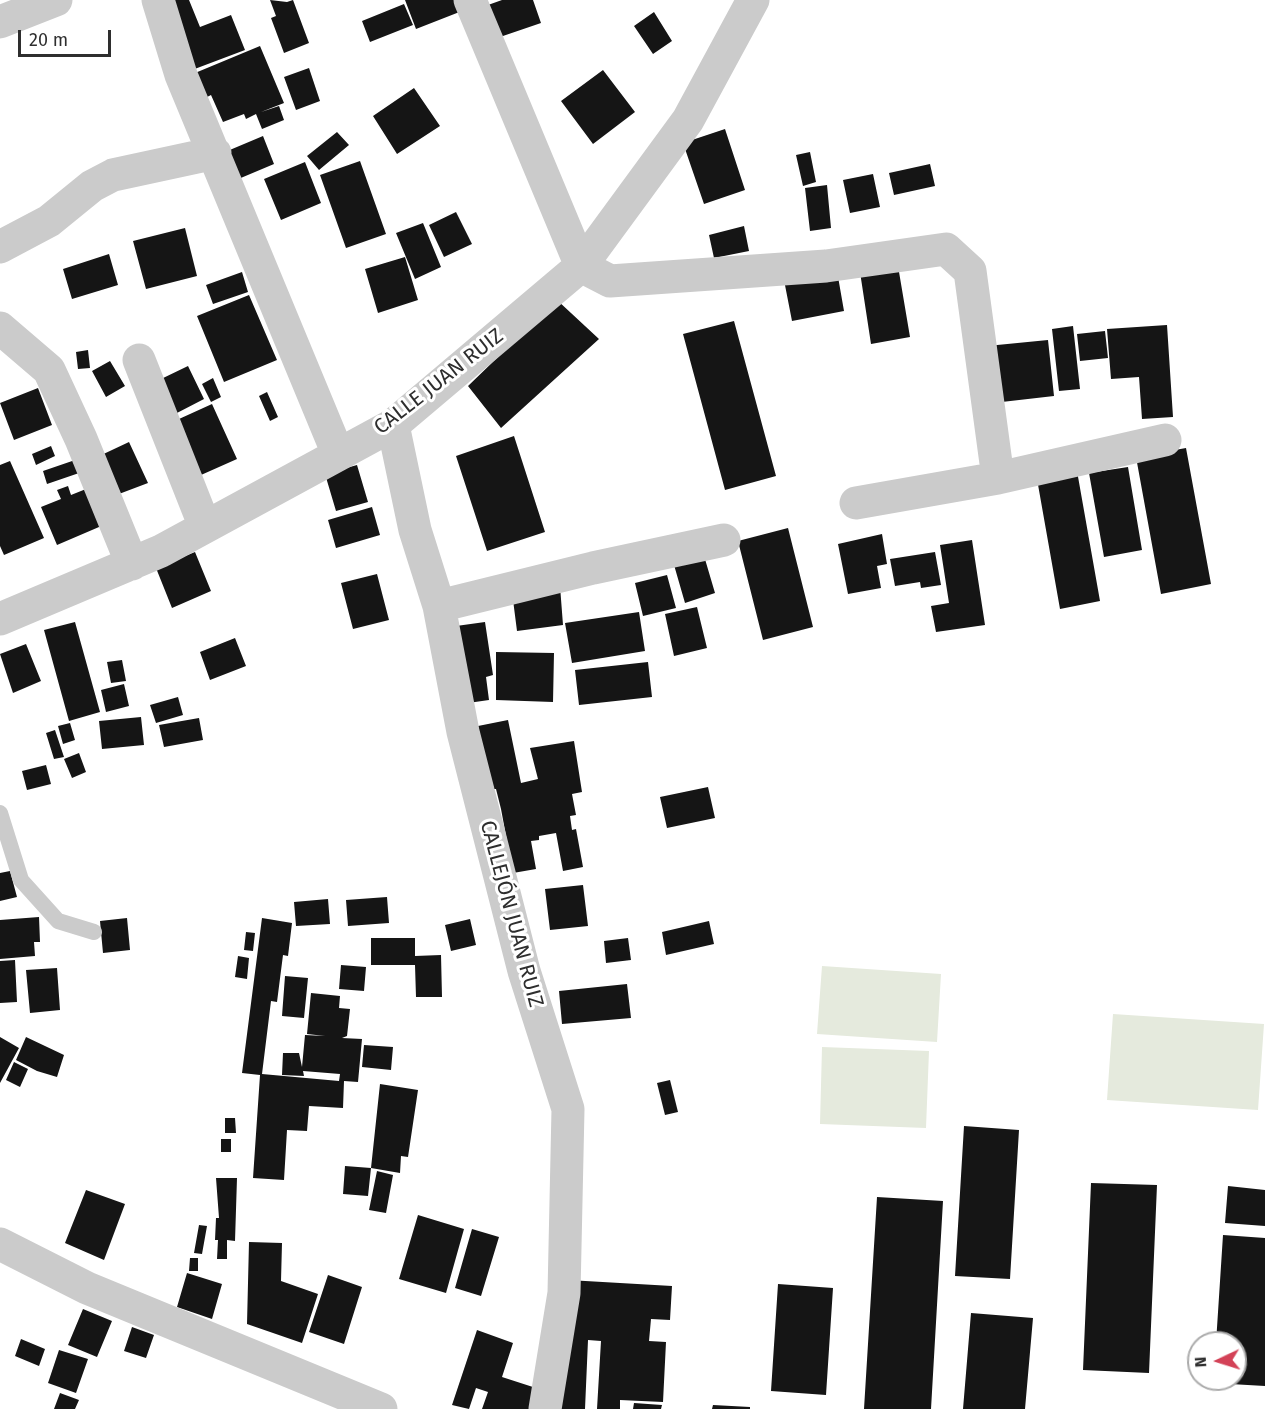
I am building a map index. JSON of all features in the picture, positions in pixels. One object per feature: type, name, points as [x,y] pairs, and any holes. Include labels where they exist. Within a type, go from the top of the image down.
[{"type":"street","points":[[0,22],[56,0]]},
{"type":"street","points":[[158,0],[182,75],[338,454]]},
{"type":"street","points":[[470,0],[581,266],[610,281],[826,266],[946,249],[970,271],[998,478]]},
{"type":"street","name":"CALLE JUAN RUIZ","points":[[0,619],[132,564],[393,425],[581,266],[688,120],[753,0]]},
{"type":"street","points":[[0,248],[49,221],[92,186],[113,175],[215,153]]},
{"type":"street","points":[[0,328],[49,370],[81,439],[132,564]]},
{"type":"street","points":[[139,360],[205,527]]},
{"type":"street","name":"CALLEJÓN JUAN RUIZ","points":[[393,425],[415,530],[439,606],[464,732],[524,971],[568,1109],[564,1293],[546,1409]]},
{"type":"street","points":[[856,503],[998,478],[1165,440]]},
{"type":"street","points":[[439,606],[593,568],[724,540]]},
{"type":"street","points":[[0,1244],[87,1287],[374,1408]]},
{"type":"lane","points":[[0,813],[21,880],[58,921],[94,932]]},
{"type":"shaded area","points":[[822,966],[941,974],[937,1042],[817,1034]]},
{"type":"shaded area","points":[[1113,1014],[1264,1024],[1258,1110],[1107,1100]]},
{"type":"shaded area","points":[[822,1047],[929,1051],[926,1128],[820,1124]]},
{"type":"building","points":[[165,0],[189,0],[200,27],[231,15],[245,50],[192,70]]},
{"type":"building","points":[[270,0],[287,2],[293,0],[309,43],[284,53],[271,18],[276,16]]},
{"type":"building","points":[[405,0],[458,0],[462,11],[416,29]]},
{"type":"building","points":[[502,0],[533,0],[541,23],[500,37],[488,5]]},
{"type":"building","points":[[404,4],[413,25],[370,42],[362,21]]},
{"type":"building","points":[[654,12],[672,41],[653,54],[634,26]]},
{"type":"building","points":[[260,46],[284,103],[261,112],[279,106],[284,120],[262,129],[256,114],[246,119],[244,114],[223,122],[211,95],[205,98],[195,73]]},
{"type":"building","points":[[309,68],[320,101],[296,110],[284,77]]},
{"type":"building","points":[[603,70],[635,112],[593,144],[561,101]]},
{"type":"building","points":[[414,88],[440,126],[397,154],[373,116]]},
{"type":"building","points":[[725,129],[745,190],[704,204],[683,143]]},
{"type":"building","points":[[337,132],[349,145],[319,170],[307,156]]},
{"type":"building","points":[[263,136],[274,164],[236,180],[225,152]]},
{"type":"building","points":[[810,152],[816,182],[803,186],[796,155]]},
{"type":"building","points":[[360,161],[386,234],[346,248],[320,175]]},
{"type":"building","points":[[305,162],[321,203],[281,220],[264,179]]},
{"type":"building","points":[[930,164],[935,186],[894,195],[889,173]]},
{"type":"building","points":[[873,174],[880,207],[850,213],[843,180]]},
{"type":"building","points":[[827,185],[831,228],[810,231],[805,188]]},
{"type":"building","points":[[456,212],[472,244],[444,257],[429,225]]},
{"type":"building","points":[[423,223],[441,267],[415,279],[396,233]]},
{"type":"building","points":[[744,226],[749,251],[714,258],[709,235]]},
{"type":"building","points":[[185,228],[197,276],[146,289],[133,241]]},
{"type":"building","points":[[109,254],[118,285],[72,299],[63,269]]},
{"type":"building","points":[[405,257],[418,300],[378,313],[365,269]]},
{"type":"building","points":[[898,266],[910,337],[871,344],[860,272]]},
{"type":"building","points":[[837,271],[844,311],[792,321],[784,280]]},
{"type":"building","points":[[242,272],[248,292],[213,304],[206,285]]},
{"type":"building","points":[[249,295],[277,360],[224,382],[197,316]]},
{"type":"building","points":[[557,300],[599,339],[501,428],[468,386]]},
{"type":"building","points":[[734,321],[776,476],[725,490],[683,334]]},
{"type":"building","points":[[1167,325],[1173,417],[1142,419],[1139,377],[1111,379],[1107,329]]},
{"type":"building","points":[[1073,326],[1080,389],[1059,391],[1052,329]]},
{"type":"building","points":[[1105,331],[1108,358],[1080,361],[1077,334]]},
{"type":"building","points":[[1048,340],[1054,396],[993,403],[987,346]]},
{"type":"building","points":[[88,350],[90,368],[78,369],[76,352]]},
{"type":"building","points":[[110,361],[125,386],[106,397],[92,371]]},
{"type":"building","points":[[188,366],[204,399],[175,414],[159,380]]},
{"type":"building","points":[[213,378],[221,397],[211,402],[202,384]]},
{"type":"building","points":[[38,388],[52,425],[14,440],[0,403]]},
{"type":"building","points":[[267,392],[278,417],[270,421],[259,396]]},
{"type":"building","points":[[212,404],[237,459],[192,479],[168,424]]},
{"type":"building","points":[[514,436],[545,532],[487,551],[456,456]]},
{"type":"building","points":[[129,442],[148,483],[111,497],[95,458]]},
{"type":"building","points":[[51,446],[55,456],[36,465],[32,454]]},
{"type":"building","points":[[1186,448],[1211,584],[1161,594],[1136,457]]},
{"type":"building","points":[[78,459],[82,472],[47,484],[43,471]]},
{"type":"building","points":[[10,461],[44,538],[4,555],[0,546],[0,465]]},
{"type":"building","points":[[357,465],[368,502],[336,511],[325,474]]},
{"type":"building","points":[[1128,467],[1142,550],[1104,557],[1089,473]]},
{"type":"building","points":[[1077,471],[1100,601],[1060,609],[1037,479]]},
{"type":"building","points":[[68,486],[71,495],[91,487],[106,524],[57,545],[41,507],[61,499],[57,490]]},
{"type":"building","points":[[372,507],[380,535],[336,548],[328,520]]},
{"type":"building","points":[[788,528],[813,627],[763,640],[738,541]]},
{"type":"building","points":[[882,534],[887,564],[877,566],[881,588],[848,594],[838,544]]},
{"type":"building","points":[[972,540],[985,625],[936,632],[931,606],[949,603],[940,545]]},
{"type":"building","points":[[702,549],[715,593],[685,603],[672,558]]},
{"type":"building","points":[[195,552],[211,591],[172,608],[156,568]]},
{"type":"building","points":[[935,552],[941,585],[921,588],[920,582],[895,586],[890,559]]},
{"type":"building","points":[[377,574],[389,620],[353,629],[341,583]]},
{"type":"building","points":[[667,575],[676,608],[643,616],[635,583]]},
{"type":"building","points":[[560,586],[563,625],[517,631],[512,592]]},
{"type":"building","points":[[697,607],[707,648],[674,656],[665,614]]},
{"type":"building","points":[[639,612],[645,651],[572,663],[565,623]]},
{"type":"building","points":[[75,622],[100,712],[69,721],[44,630]]},
{"type":"building","points":[[485,622],[493,675],[486,677],[489,700],[468,703],[449,627]]},
{"type":"building","points":[[235,638],[246,666],[210,680],[200,652]]},
{"type":"building","points":[[26,644],[41,681],[13,693],[0,654]]},
{"type":"building","points":[[496,652],[554,653],[553,702],[496,700]]},
{"type":"building","points":[[122,660],[126,681],[111,683],[107,662]]},
{"type":"building","points":[[648,662],[652,697],[579,705],[575,670]]},
{"type":"building","points":[[124,684],[129,706],[106,712],[101,690]]},
{"type":"building","points":[[178,697],[183,715],[156,723],[150,705]]},
{"type":"building","points":[[141,717],[144,745],[102,749],[99,721]]},
{"type":"building","points":[[199,718],[203,740],[164,747],[159,725]]},
{"type":"building","points":[[508,720],[521,783],[538,779],[530,748],[574,741],[582,792],[572,794],[576,815],[570,816],[572,830],[576,829],[583,867],[563,871],[556,833],[539,836],[539,840],[531,841],[536,869],[513,873],[501,809],[496,789],[491,789],[478,726]]},
{"type":"building","points":[[70,723],[75,740],[63,744],[58,726]]},
{"type":"building","points":[[55,730],[64,757],[54,759],[46,733]]},
{"type":"building","points":[[79,753],[86,772],[72,778],[64,759]]},
{"type":"building","points":[[46,765],[51,784],[27,790],[22,771]]},
{"type":"building","points":[[708,787],[715,818],[667,828],[660,797]]},
{"type":"building","points":[[10,871],[17,897],[0,901],[0,873]]},
{"type":"building","points":[[583,885],[588,926],[550,930],[545,889]]},
{"type":"building","points":[[387,897],[389,923],[348,926],[346,900]]},
{"type":"building","points":[[328,899],[330,924],[296,926],[294,902]]},
{"type":"building","points":[[39,917],[40,942],[34,942],[35,956],[0,959],[0,920]]},
{"type":"building","points":[[127,918],[130,950],[103,953],[100,921]]},
{"type":"building","points":[[262,918],[292,923],[288,956],[283,955],[277,1002],[271,1001],[262,1074],[339,1081],[340,1074],[303,1071],[304,1076],[282,1075],[283,1053],[299,1053],[302,1067],[305,1035],[325,1036],[307,1034],[311,993],[340,996],[339,1008],[350,1009],[347,1036],[342,1038],[362,1039],[358,1082],[344,1081],[343,1108],[309,1106],[307,1131],[287,1130],[284,1180],[253,1178],[260,1075],[242,1073]]},
{"type":"building","points":[[470,919],[476,945],[451,951],[445,925]]},
{"type":"building","points":[[709,921],[714,944],[666,955],[662,932]]},
{"type":"building","points":[[246,932],[255,933],[253,951],[244,950]]},
{"type":"building","points":[[371,938],[415,938],[415,956],[441,955],[442,997],[416,997],[415,965],[371,965]]},
{"type":"building","points":[[628,938],[631,960],[606,963],[604,941]]},
{"type":"building","points":[[238,956],[249,958],[247,979],[235,977]]},
{"type":"building","points":[[15,960],[17,1002],[0,1003],[0,961]]},
{"type":"building","points":[[341,965],[366,967],[364,991],[339,989]]},
{"type":"building","points":[[57,968],[60,1010],[30,1013],[26,970]]},
{"type":"building","points":[[285,976],[308,978],[304,1018],[282,1016]]},
{"type":"building","points":[[627,984],[631,1018],[562,1024],[559,991]]},
{"type":"building","points":[[0,1037],[19,1048],[0,1083]]},
{"type":"building","points":[[26,1037],[64,1055],[57,1077],[37,1071],[16,1060]]},
{"type":"building","points":[[364,1045],[393,1047],[391,1070],[362,1067]]},
{"type":"building","points":[[14,1062],[28,1069],[20,1087],[6,1080]]},
{"type":"building","points":[[670,1080],[678,1112],[665,1115],[657,1083]]},
{"type":"building","points":[[380,1084],[418,1090],[408,1157],[401,1156],[400,1173],[371,1168]]},
{"type":"building","points":[[225,1118],[235,1118],[236,1133],[225,1133]]},
{"type":"building","points":[[964,1126],[1019,1130],[1010,1279],[955,1276]]},
{"type":"building","points":[[221,1139],[231,1139],[231,1152],[221,1152]]},
{"type":"building","points":[[345,1166],[371,1168],[368,1196],[343,1194]]},
{"type":"building","points":[[377,1171],[393,1175],[386,1213],[369,1210]]},
{"type":"building","points":[[216,1178],[237,1178],[235,1241],[227,1240],[227,1259],[217,1259],[216,1218],[219,1218]]},
{"type":"building","points":[[1091,1183],[1157,1185],[1149,1373],[1083,1370]]},
{"type":"building","points":[[1228,1186],[1265,1190],[1265,1226],[1225,1223]]},
{"type":"building","points":[[86,1190],[125,1204],[104,1260],[65,1243]]},
{"type":"building","points":[[877,1197],[943,1201],[931,1409],[864,1409]]},
{"type":"building","points":[[418,1215],[464,1229],[446,1293],[399,1279]]},
{"type":"building","points":[[199,1225],[207,1226],[202,1254],[194,1253]]},
{"type":"building","points":[[472,1229],[499,1237],[481,1296],[455,1288]]},
{"type":"building","points":[[1223,1235],[1265,1238],[1265,1386],[1247,1385],[1247,1331],[1217,1331]]},
{"type":"building","points":[[249,1242],[282,1243],[281,1281],[318,1294],[302,1343],[247,1324]]},
{"type":"building","points":[[190,1258],[198,1258],[198,1271],[189,1271]]},
{"type":"building","points":[[187,1273],[222,1284],[212,1319],[177,1307]]},
{"type":"building","points":[[328,1275],[362,1287],[344,1344],[309,1332]]},
{"type":"building","points":[[568,1280],[672,1286],[670,1320],[651,1319],[649,1341],[666,1342],[663,1402],[620,1400],[620,1409],[597,1409],[601,1341],[588,1340],[585,1409],[561,1409]]},
{"type":"building","points":[[778,1284],[833,1288],[826,1395],[771,1391]]},
{"type":"building","points":[[83,1309],[112,1321],[97,1357],[68,1345]]},
{"type":"building","points":[[971,1313],[1033,1318],[1025,1409],[963,1409]]},
{"type":"building","points":[[132,1327],[154,1335],[146,1358],[124,1351]]},
{"type":"building","points":[[477,1330],[513,1343],[502,1377],[536,1388],[530,1409],[482,1409],[488,1392],[476,1388],[469,1409],[452,1405]]},
{"type":"building","points":[[21,1339],[45,1349],[39,1366],[15,1356]]},
{"type":"building","points":[[59,1350],[88,1359],[76,1393],[48,1383]]},
{"type":"building","points":[[60,1393],[79,1400],[75,1409],[54,1409]]},
{"type":"building","points":[[634,1403],[662,1405],[661,1409],[633,1409]]},
{"type":"building","points":[[713,1405],[750,1407],[750,1409],[712,1409]]}]
